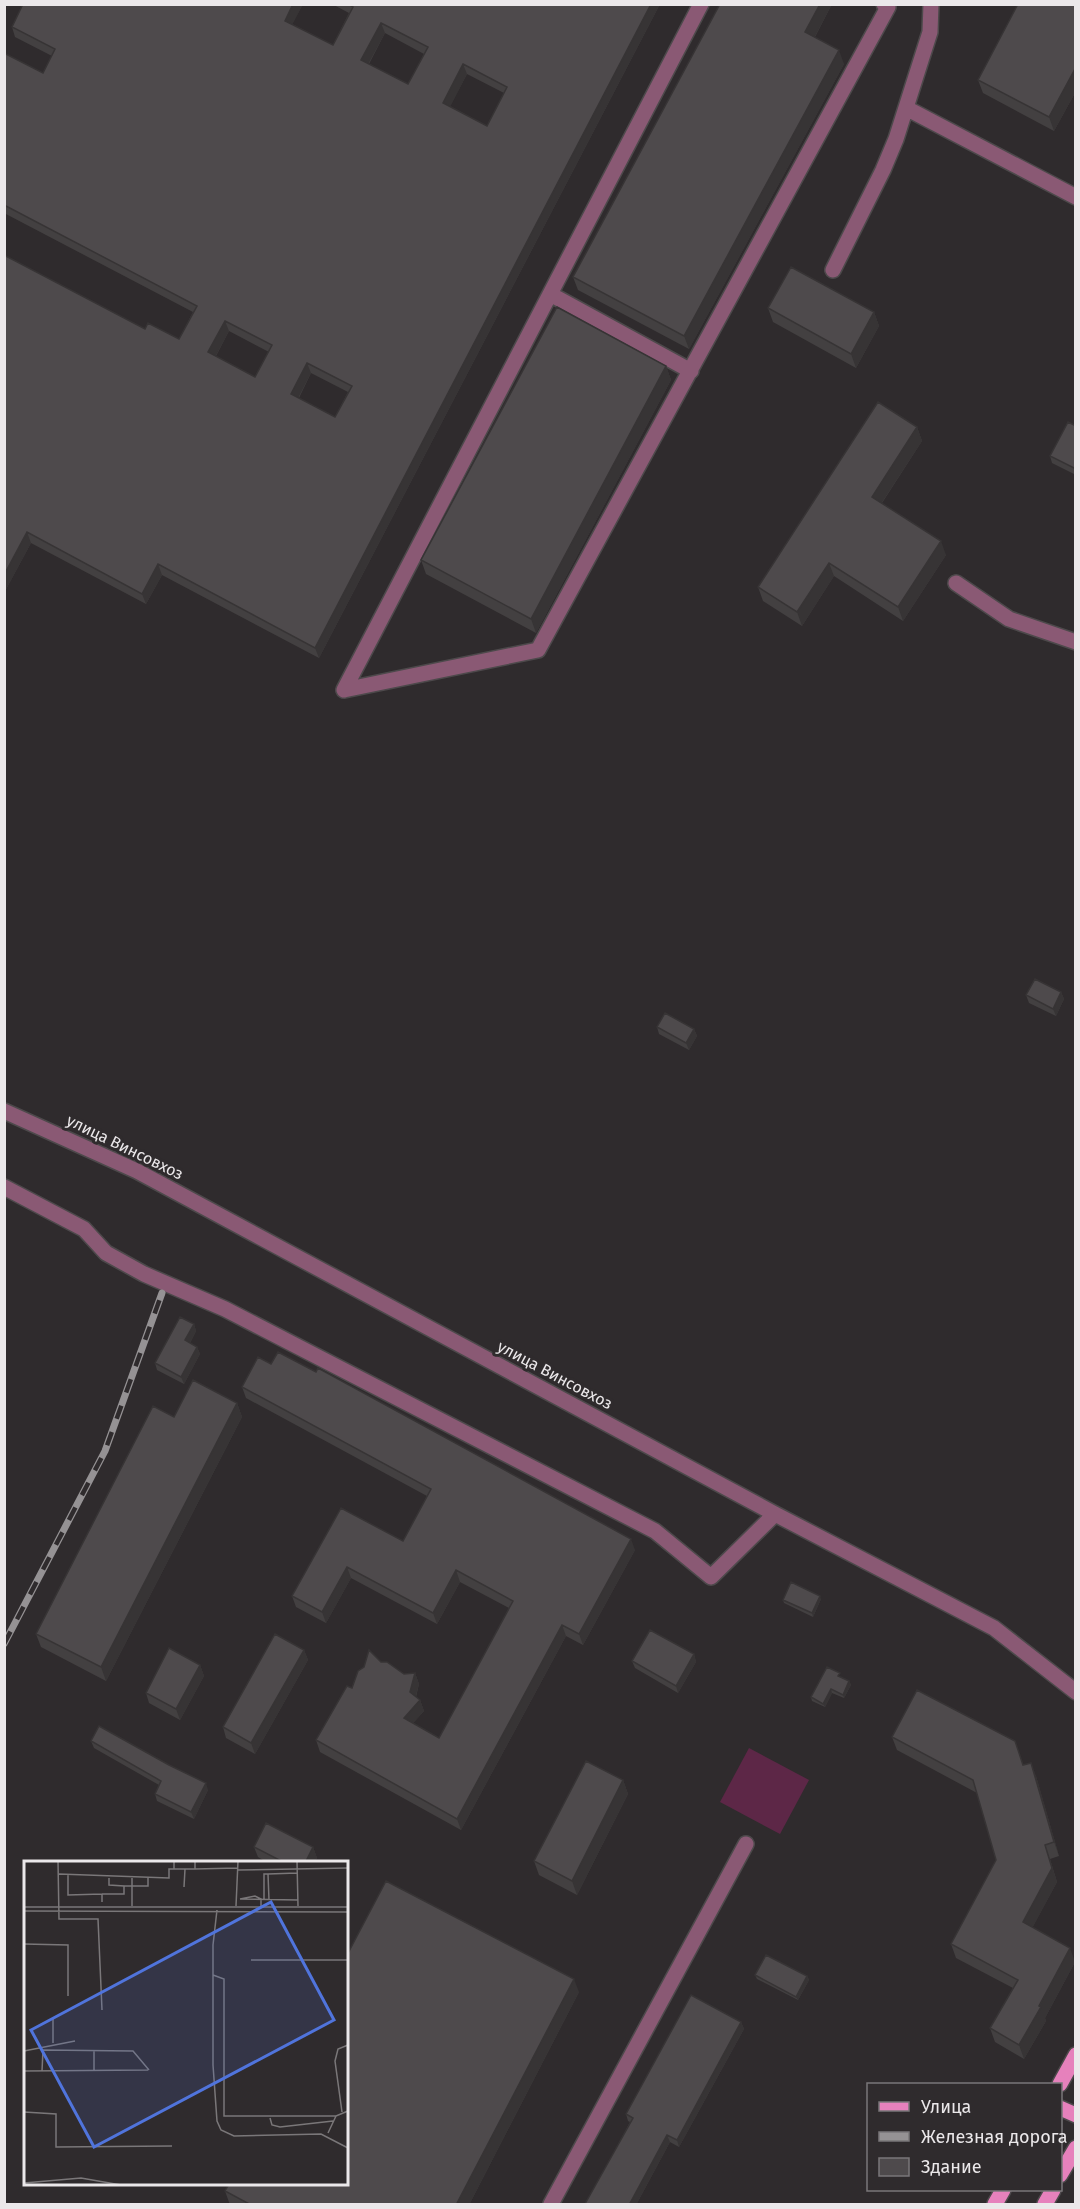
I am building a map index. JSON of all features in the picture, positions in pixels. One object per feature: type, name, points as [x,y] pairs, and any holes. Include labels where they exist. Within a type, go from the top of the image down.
[{"type":"main road","points":[[1061,2083],[1076,2055]]},
{"type":"main road","points":[[1062,2109],[1076,2115]]},
{"type":"main road","points":[[1062,2172],[1076,2148]]},
{"type":"main road","points":[[995,2205],[1003,2191]]},
{"type":"main road","points":[[1045,2205],[1052,2191]]},
{"type":"street","points":[[701,4],[344,690],[538,650],[888,7],[884,4]]},
{"type":"street","points":[[834,270],[883,170],[906,108],[930,32],[931,4]]},
{"type":"street","points":[[906,108],[1076,198]]},
{"type":"street","points":[[550,294],[691,371]]},
{"type":"street","points":[[956,583],[1009,619],[1076,642]]},
{"type":"street","name":"улица Винсовхоз","points":[[4,1111],[137,1171],[775,1514],[994,1628],[1076,1692]]},
{"type":"street","points":[[4,1187],[84,1229],[106,1253],[144,1274],[225,1309],[655,1531],[711,1577],[775,1514]]},
{"type":"street","points":[[551,2205],[746,1844]]},
{"type":"shaded area","points":[[749,1748],[809,1780],[780,1834],[720,1802]]},
{"type":"building","points":[[23,4],[293,4],[285,21],[333,45],[353,7],[348,4],[651,4],[315,648],[158,564],[142,594],[27,532],[4,575],[4,255],[145,329],[148,323],[179,339],[197,306],[4,205],[4,53],[43,73],[55,49],[12,27]],"holes":[[[381,23],[428,47],[408,84],[361,60]],[[463,64],[507,87],[487,126],[443,103]],[[225,321],[272,345],[255,377],[208,352]],[[307,363],[352,386],[335,417],[291,394]]]},
{"type":"building","points":[[720,4],[820,4],[805,32],[839,50],[684,336],[573,277]]},
{"type":"building","points":[[1018,4],[1076,4],[1076,67],[1049,117],[978,80]]},
{"type":"building","points":[[791,267],[874,312],[851,354],[768,308]]},
{"type":"building","points":[[557,307],[666,366],[531,619],[421,560]]},
{"type":"building","points":[[878,402],[917,427],[872,497],[941,541],[898,607],[829,563],[797,612],[758,587]]},
{"type":"building","points":[[1068,422],[1076,426],[1076,469],[1050,456]]},
{"type":"building","points":[[1035,979],[1061,992],[1053,1009],[1026,995]]},
{"type":"building","points":[[665,1013],[694,1029],[686,1043],[657,1027]]},
{"type":"building","points":[[180,1317],[194,1324],[185,1340],[197,1347],[181,1377],[155,1363]]},
{"type":"building","points":[[278,1352],[316,1372],[318,1368],[631,1539],[579,1634],[562,1625],[457,1819],[316,1740],[347,1686],[352,1688],[358,1671],[364,1667],[369,1650],[381,1662],[387,1662],[404,1674],[415,1673],[410,1692],[420,1700],[404,1718],[439,1738],[513,1601],[456,1570],[433,1613],[347,1567],[322,1612],[292,1596],[341,1508],[403,1541],[431,1489],[242,1387],[258,1357],[271,1364]]},
{"type":"building","points":[[193,1380],[237,1403],[101,1667],[36,1634],[153,1406],[174,1417]]},
{"type":"building","points":[[791,1582],[820,1596],[812,1613],[783,1600]]},
{"type":"building","points":[[650,1630],[694,1654],[676,1686],[632,1661]]},
{"type":"building","points":[[275,1634],[304,1650],[251,1743],[223,1727]]},
{"type":"building","points":[[169,1648],[200,1665],[176,1709],[146,1693]]},
{"type":"building","points":[[827,1667],[840,1673],[838,1676],[849,1681],[843,1695],[831,1689],[823,1704],[811,1697]]},
{"type":"building","points":[[917,1690],[1015,1741],[1023,1765],[1031,1763],[1054,1842],[1045,1845],[1052,1868],[1023,1922],[1070,1948],[1019,2045],[990,2028],[1018,1980],[951,1944],[996,1860],[973,1780],[892,1737]]},
{"type":"building","points":[[99,1726],[206,1783],[191,1812],[155,1794],[161,1781],[91,1741]]},
{"type":"building","points":[[586,1761],[623,1780],[572,1881],[534,1861]]},
{"type":"building","points":[[266,1823],[313,1847],[306,1861],[281,1861],[254,1847]]},
{"type":"building","points":[[386,1881],[574,1979],[456,2205],[251,2205],[225,2191],[228,2185],[348,2185],[348,1953]]},
{"type":"building","points":[[766,1955],[807,1976],[796,1997],[755,1975]]},
{"type":"building","points":[[691,1995],[741,2022],[677,2140],[667,2135],[629,2205],[585,2204],[633,2118],[626,2114]]},
{"type":"railway","points":[[4,1644],[105,1451],[162,1293]]}]
